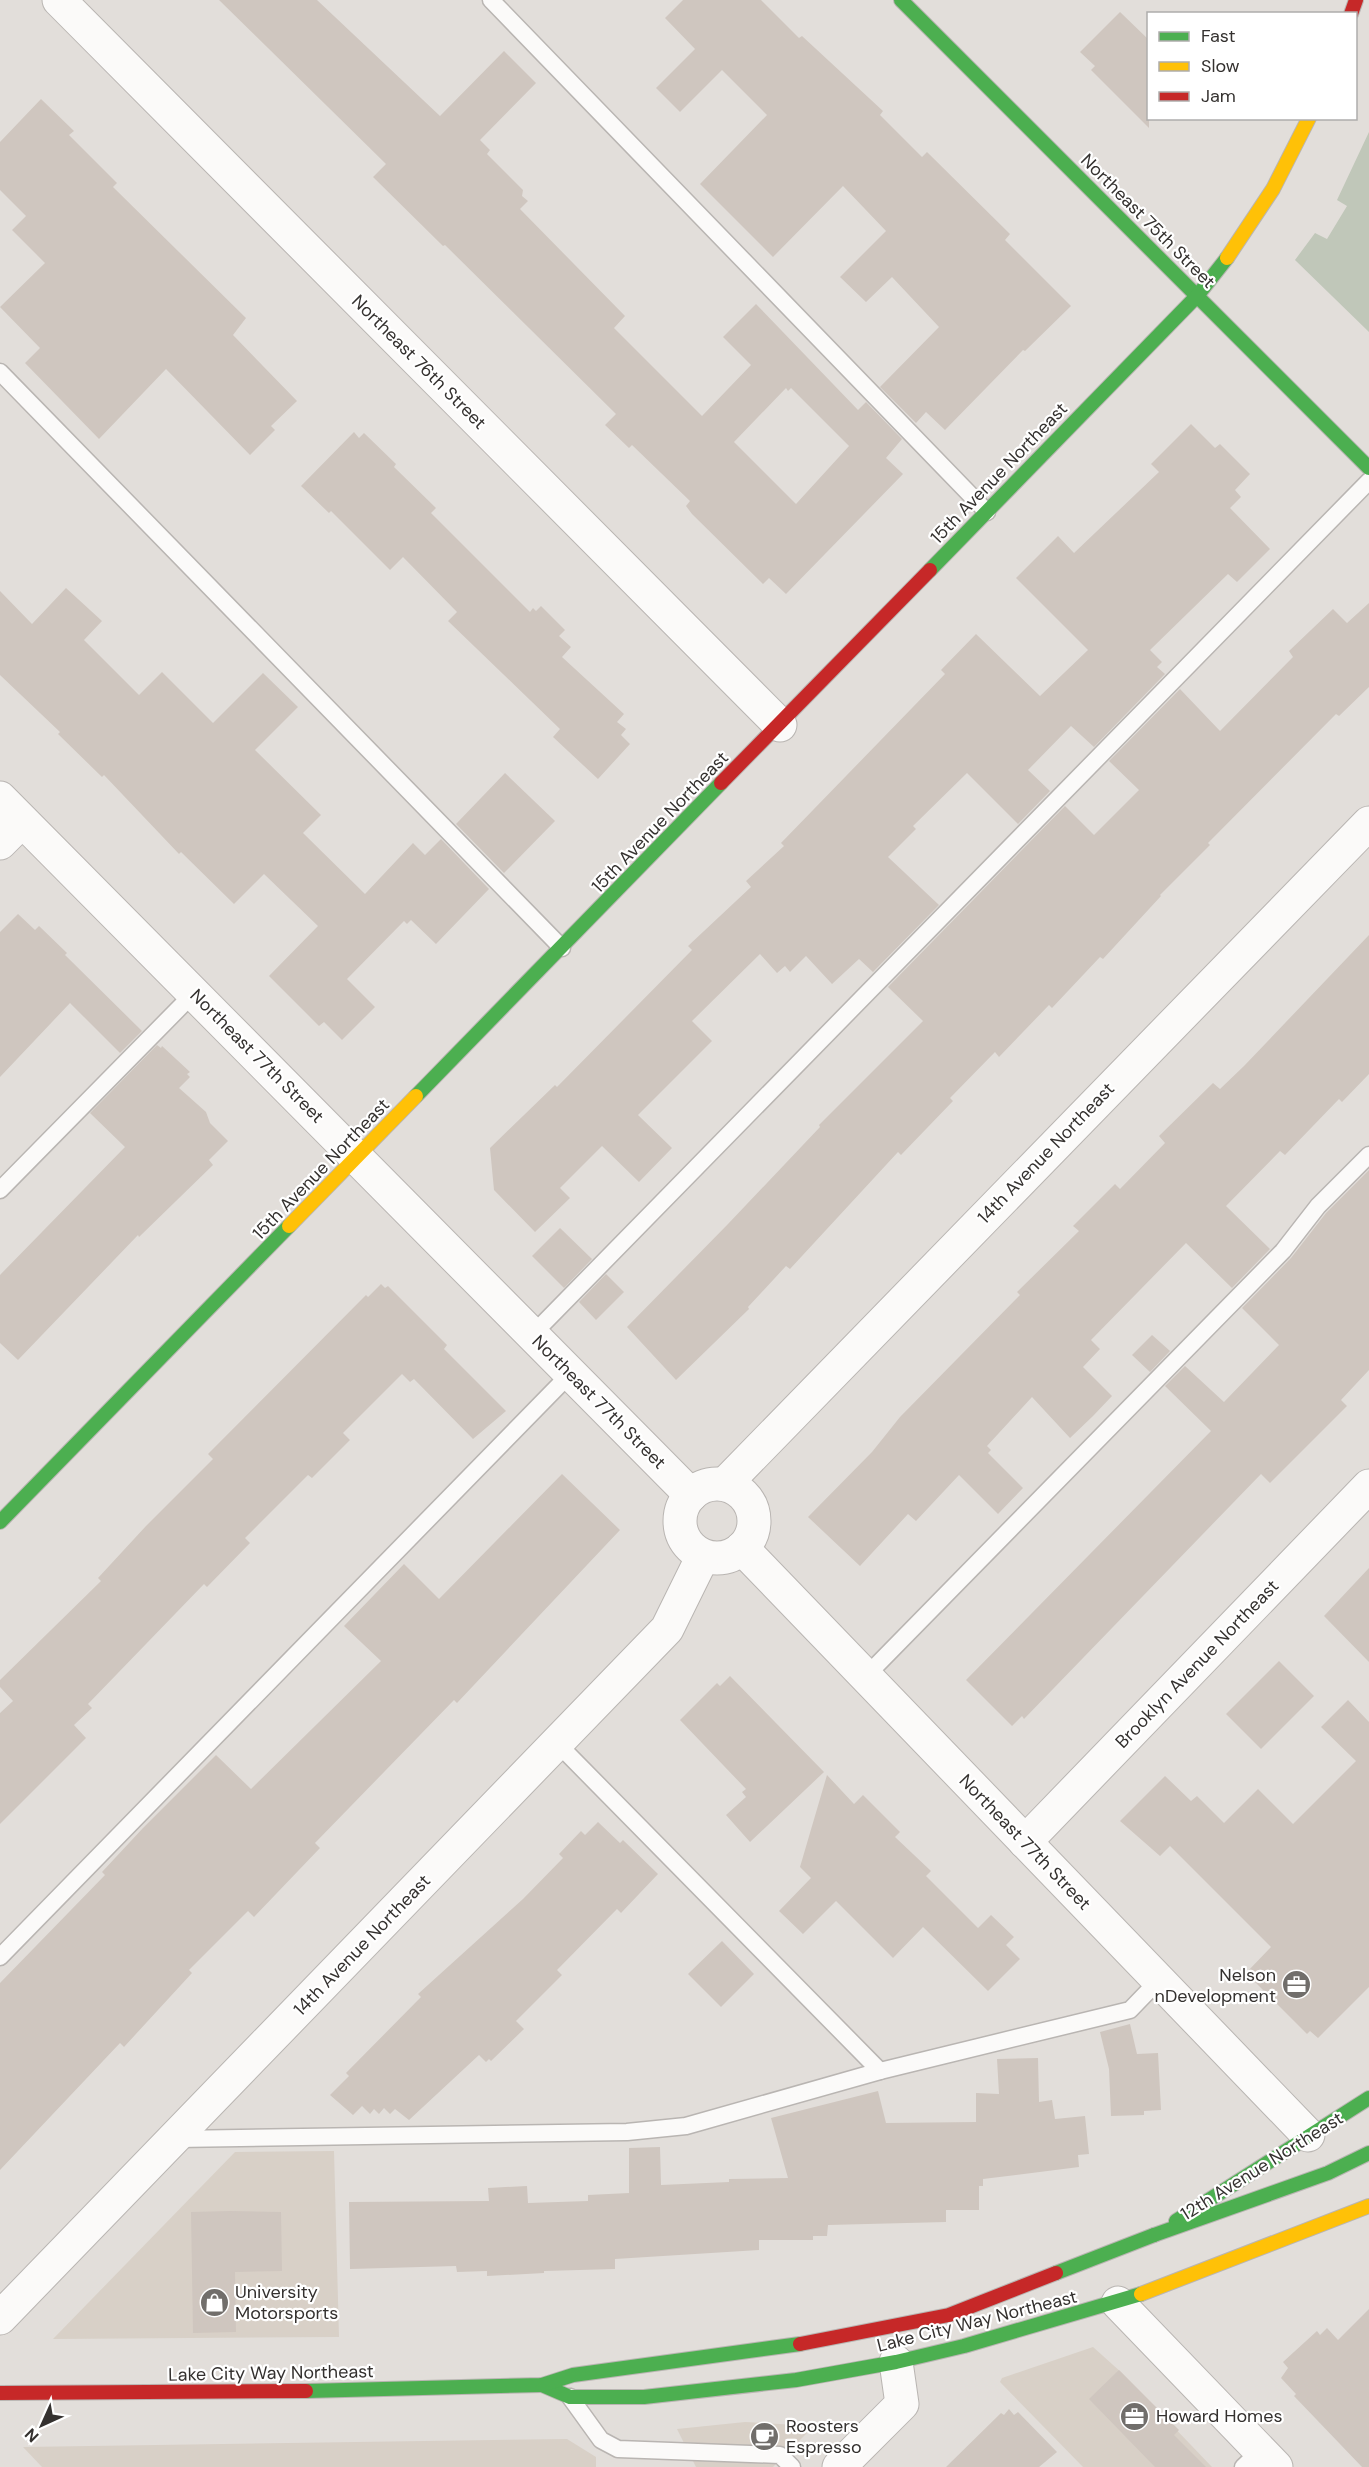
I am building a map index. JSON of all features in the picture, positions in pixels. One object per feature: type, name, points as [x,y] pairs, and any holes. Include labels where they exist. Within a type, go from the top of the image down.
[{"type":"main road","name":"Northeast 75th Street","points":[[901,0],[1369,468]]},
{"type":"main road","name":"15th Avenue Northeast","points":[[0,1522],[1197,296],[1253,225],[1277,186],[1308,120]]},
{"type":"main road","name":"12th Avenue Northeast","points":[[1154,2235],[1369,2098]]},
{"type":"main road","points":[[1154,2235],[1328,2173],[1369,2153]]},
{"type":"main road","name":"Lake City Way Northeast","points":[[542,2385],[570,2397],[644,2397],[796,2379],[896,2362],[964,2346],[1118,2303],[1369,2206]]},
{"type":"main road","name":"Lake City Way Northeast","points":[[0,2393],[262,2392],[542,2385],[573,2375],[797,2344],[949,2315],[1154,2235]]},
{"type":"street","name":"Northeast 76th Street","points":[[59,0],[780,724]]},
{"type":"street","name":"Northeast 77th Street","points":[[0,798],[11,832],[194,993],[691,1495]]},
{"type":"street","name":"14th Avenue Northeast","points":[[725,1484],[1369,824]]},
{"type":"street","points":[[725,1484],[745,1497],[752,1507],[753,1531],[742,1548],[730,1556],[718,1559],[703,1556],[694,1551],[680,1530],[680,1517],[683,1505],[701,1487],[725,1484]]},
{"type":"street","name":"Brooklyn Avenue Northeast","points":[[1026,1842],[1369,1486]]},
{"type":"street","name":"Northeast 77th Street","points":[[742,1548],[1308,2135]]},
{"type":"street","name":"14th Avenue Northeast","points":[[0,2318],[667,1629],[703,1556]]},
{"type":"street","points":[[1118,2303],[1259,2462]]},
{"type":"street","points":[[839,2467],[902,2404],[896,2362]]},
{"type":"lane","points":[[491,0],[987,512]]},
{"type":"lane","points":[[0,372],[562,948]]},
{"type":"lane","points":[[532,1335],[1369,481]]},
{"type":"lane","points":[[0,1190],[194,993]]},
{"type":"lane","points":[[865,1677],[1283,1251],[1318,1206],[1369,1155]]},
{"type":"lane","points":[[0,1957],[570,1374]]},
{"type":"lane","points":[[557,1743],[880,2071]]},
{"type":"lane","points":[[175,2139],[627,2132],[686,2126],[880,2071],[1130,2010],[1158,1982]]},
{"type":"lane","points":[[570,2397],[601,2440],[618,2449],[780,2455],[792,2467]]},
{"type":"shaded area","points":[[1369,132],[1369,332],[1295,260],[1315,233],[1327,239],[1347,206],[1337,200]]},
{"type":"shaded area","points":[[334,2151],[339,2337],[53,2339],[235,2152]]},
{"type":"shaded area","points":[[1093,2347],[1122,2373],[1212,2467],[1083,2467],[1000,2382],[1002,2378]]},
{"type":"shaded area","points":[[745,2422],[814,2426],[773,2467],[696,2467],[677,2429]]},
{"type":"shaded area","points":[[567,2439],[596,2457],[596,2467],[42,2467],[23,2447]]},
{"type":"building","points":[[219,0],[317,0],[440,116],[504,51],[536,83],[480,140],[490,150],[487,154],[523,190],[522,196],[528,201],[520,209],[625,316],[614,328],[702,416],[751,365],[723,337],[756,304],[858,410],[866,402],[902,439],[886,458],[903,474],[786,594],[769,578],[763,584],[692,514],[686,506],[690,501],[632,445],[629,448],[605,425],[616,414],[373,177],[386,164]],"holes":[[[786,388],[788,391],[791,388],[849,446],[796,504],[734,442]]]},
{"type":"building","points":[[683,0],[761,0],[799,38],[802,36],[883,111],[880,115],[922,157],[927,152],[1010,234],[1005,240],[1071,306],[1025,351],[1023,350],[945,430],[926,412],[916,423],[880,387],[939,327],[892,277],[866,302],[840,277],[886,231],[843,186],[773,257],[700,184],[767,115],[722,70],[680,112],[656,88],[695,49],[665,18]]},
{"type":"building","points":[[1120,12],[1147,38],[1147,120],[1149,120],[1149,128],[1091,70],[1095,66],[1080,52]]},
{"type":"building","points":[[41,99],[74,131],[69,135],[117,183],[113,187],[246,318],[233,335],[297,401],[271,426],[275,430],[250,455],[166,369],[99,439],[25,363],[40,348],[0,307],[45,263],[12,230],[26,216],[0,190],[0,142]]},
{"type":"building","points":[[1191,424],[1215,448],[1220,444],[1250,474],[1235,490],[1241,497],[1230,508],[1270,549],[1237,582],[1228,574],[1150,650],[1162,662],[1157,667],[1165,674],[1094,747],[1071,726],[1028,770],[1050,791],[1018,824],[967,773],[913,826],[916,829],[888,857],[939,905],[873,972],[859,959],[832,984],[806,956],[790,972],[785,966],[777,973],[760,954],[692,1021],[712,1041],[638,1115],[672,1148],[639,1182],[602,1146],[560,1188],[570,1198],[535,1232],[494,1190],[490,1148],[555,1085],[557,1087],[692,950],[688,946],[751,887],[746,881],[784,846],[781,843],[945,674],[941,670],[976,634],[1040,696],[1088,650],[1016,578],[1058,536],[1074,553],[1159,472],[1151,464]]},
{"type":"building","points":[[354,432],[359,438],[364,433],[396,464],[394,467],[436,508],[431,513],[530,612],[533,608],[536,611],[541,606],[565,630],[559,636],[571,647],[562,657],[624,714],[617,722],[626,729],[621,735],[630,744],[598,779],[553,737],[560,729],[448,621],[457,612],[403,557],[390,570],[331,511],[329,513],[301,486]]},
{"type":"building","points":[[66,588],[102,621],[84,640],[139,695],[162,672],[213,723],[263,673],[298,707],[255,750],[321,815],[303,833],[365,894],[413,843],[425,855],[441,839],[489,889],[436,944],[411,920],[407,924],[404,921],[347,979],[375,1007],[342,1040],[324,1022],[319,1026],[269,976],[318,926],[264,874],[234,904],[181,852],[179,854],[104,775],[102,777],[58,734],[60,732],[0,675],[0,591],[32,624]]},
{"type":"building","points":[[1369,603],[1369,687],[1339,716],[1336,714],[1208,843],[1210,845],[1160,895],[1103,959],[1100,957],[1052,1008],[1049,1005],[999,1057],[995,1052],[950,1098],[953,1101],[901,1155],[898,1152],[790,1269],[786,1266],[748,1307],[749,1309],[676,1380],[627,1327],[728,1224],[820,1127],[819,1125],[923,1021],[888,987],[1065,806],[1094,835],[1139,790],[1109,761],[1180,689],[1220,731],[1293,657],[1289,651],[1333,609],[1347,623]]},
{"type":"building","points":[[505,773],[555,821],[504,873],[456,824]]},
{"type":"building","points":[[18,914],[35,930],[39,926],[142,1031],[120,1053],[70,1003],[0,1077],[0,932]]},
{"type":"building","points":[[1369,935],[1369,1074],[1342,1102],[1339,1099],[1285,1155],[1280,1151],[1226,1206],[1270,1249],[1232,1288],[1186,1243],[1091,1340],[1100,1349],[1083,1367],[1112,1396],[1093,1416],[1070,1438],[1032,1397],[987,1446],[991,1450],[988,1453],[1023,1488],[998,1514],[959,1475],[916,1521],[908,1514],[860,1566],[808,1517],[872,1452],[900,1417],[1020,1295],[1017,1292],[1079,1231],[1073,1226],[1115,1184],[1120,1189],[1165,1143],[1159,1136],[1213,1083],[1220,1089]]},
{"type":"building","points":[[157,1045],[161,1048],[162,1046],[190,1072],[187,1074],[190,1077],[179,1088],[206,1112],[210,1123],[228,1141],[209,1160],[213,1165],[139,1237],[138,1235],[18,1360],[0,1343],[0,1275],[125,1147],[90,1113]]},
{"type":"building","points":[[1369,1170],[1369,1370],[1341,1400],[1347,1406],[1270,1483],[1261,1474],[1024,1719],[1022,1716],[1012,1726],[966,1680],[1211,1431],[1165,1386],[1185,1366],[1224,1402],[1279,1345],[1242,1308],[1291,1258],[1326,1213]]},
{"type":"building","points":[[560,1228],[592,1259],[564,1288],[532,1256]]},
{"type":"building","points":[[606,1274],[624,1292],[596,1320],[579,1302]]},
{"type":"building","points":[[381,1284],[385,1288],[388,1286],[447,1345],[444,1349],[506,1411],[473,1439],[414,1379],[410,1382],[402,1374],[343,1433],[350,1440],[312,1478],[308,1475],[245,1538],[250,1543],[207,1587],[204,1584],[88,1704],[92,1708],[74,1725],[86,1738],[0,1824],[0,1713],[13,1701],[0,1687],[0,1680],[101,1581],[98,1578],[213,1459],[208,1454],[366,1295],[368,1297]]},
{"type":"building","points":[[1152,1335],[1170,1351],[1150,1372],[1132,1355]]},
{"type":"building","points":[[562,1474],[620,1530],[457,1703],[454,1700],[315,1843],[320,1848],[254,1917],[248,1911],[189,1970],[192,1973],[124,2047],[120,2043],[0,2170],[0,1983],[105,1875],[102,1872],[143,1828],[216,1755],[251,1789],[381,1661],[344,1626],[404,1564],[439,1599]]},
{"type":"building","points":[[1369,1568],[1369,1662],[1324,1616]]},
{"type":"building","points":[[1279,1661],[1314,1696],[1261,1749],[1226,1714]]},
{"type":"building","points":[[730,1676],[824,1772],[750,1842],[726,1815],[746,1797],[742,1792],[746,1789],[680,1720],[717,1683],[720,1686]]},
{"type":"building","points":[[1348,1700],[1369,1722],[1369,1987],[1318,2038],[1310,2031],[1307,2034],[1246,1973],[1271,1947],[1170,1846],[1160,1856],[1120,1821],[1165,1776],[1191,1801],[1197,1796],[1224,1823],[1258,1789],[1293,1824],[1356,1761],[1321,1727]]},
{"type":"building","points":[[827,1775],[854,1804],[863,1795],[900,1832],[895,1837],[931,1871],[926,1876],[978,1928],[991,1915],[1014,1937],[1006,1945],[1020,1959],[988,1991],[923,1927],[893,1958],[836,1901],[803,1934],[779,1911],[811,1878],[800,1867]]},
{"type":"building","points":[[598,1822],[620,1843],[623,1840],[658,1874],[621,1913],[617,1909],[557,1970],[562,1975],[516,2021],[524,2029],[491,2061],[489,2059],[486,2062],[479,2055],[409,2120],[395,2109],[390,2114],[384,2108],[379,2114],[374,2109],[370,2114],[362,2106],[353,2115],[330,2095],[349,2076],[346,2073],[421,1997],[418,1994],[523,1899],[563,1858],[559,1854],[581,1831],[585,1835]]},
{"type":"building","points":[[722,1941],[754,1974],[721,2007],[688,1974]]},
{"type":"building","points":[[1130,2024],[1137,2054],[1158,2053],[1161,2110],[1144,2111],[1144,2115],[1111,2116],[1109,2069],[1100,2032]]},
{"type":"building","points":[[1038,2058],[1039,2102],[1052,2100],[1055,2119],[1085,2116],[1089,2154],[1078,2155],[1079,2167],[983,2179],[983,2186],[979,2186],[979,2210],[946,2210],[946,2222],[828,2225],[827,2236],[813,2236],[813,2240],[759,2240],[759,2250],[615,2259],[615,2269],[544,2271],[544,2273],[487,2276],[487,2271],[457,2272],[456,2266],[350,2269],[349,2202],[489,2201],[488,2188],[527,2186],[528,2203],[588,2201],[588,2195],[629,2193],[629,2148],[660,2147],[661,2185],[729,2182],[729,2179],[788,2178],[771,2118],[878,2091],[886,2123],[976,2122],[976,2093],[999,2094],[997,2059]]},
{"type":"building","name":"University Motorsports","points":[[191,2212],[281,2212],[282,2271],[235,2272],[236,2332],[193,2333]]},
{"type":"building","points":[[1369,2309],[1369,2467],[1362,2467],[1294,2396],[1296,2394],[1281,2378],[1288,2368],[1283,2362],[1317,2331],[1320,2335],[1327,2328],[1338,2340]]},
{"type":"building","name":"Howard Homes","points":[[1119,2370],[1179,2430],[1174,2435],[1206,2467],[1155,2467],[1089,2399]]},
{"type":"building","points":[[1009,2409],[1014,2415],[1018,2412],[1057,2452],[1039,2467],[946,2467],[1001,2413],[1004,2415]]},
{"type":"traffic: fast","points":[[901,0],[1369,468]]},
{"type":"traffic: fast","points":[[930,570],[1197,296],[1227,258]]},
{"type":"traffic: fast","points":[[416,1096],[721,783]]},
{"type":"traffic: fast","points":[[0,1522],[289,1226]]},
{"type":"traffic: fast","points":[[1176,2221],[1369,2098]]},
{"type":"traffic: fast","points":[[1154,2235],[1328,2173],[1369,2153]]},
{"type":"traffic: fast","points":[[1056,2273],[1154,2235]]},
{"type":"traffic: fast","points":[[542,2385],[570,2397],[644,2397],[796,2380],[896,2362],[964,2346],[1141,2294]]},
{"type":"traffic: fast","points":[[306,2391],[542,2385],[573,2375],[800,2344]]},
{"type":"traffic: slow","points":[[1227,258],[1273,189],[1308,120]]},
{"type":"traffic: slow","points":[[289,1226],[416,1096]]},
{"type":"traffic: slow","points":[[1141,2294],[1369,2206]]},
{"type":"traffic: jam","points":[[1352,12],[1356,0]]},
{"type":"traffic: jam","points":[[721,783],[930,570]]},
{"type":"traffic: jam","points":[[800,2344],[949,2315],[1056,2273]]},
{"type":"traffic: jam","points":[[0,2393],[306,2391]]},
{"type":"place","name":"Nelson nDevelopment","points":[[1297,1985]]},
{"type":"place","name":"University Motorsports","points":[[214,2302]]},
{"type":"place","name":"Howard Homes","points":[[1135,2416]]},
{"type":"place","name":"Roosters Espresso","points":[[765,2436]]}]
